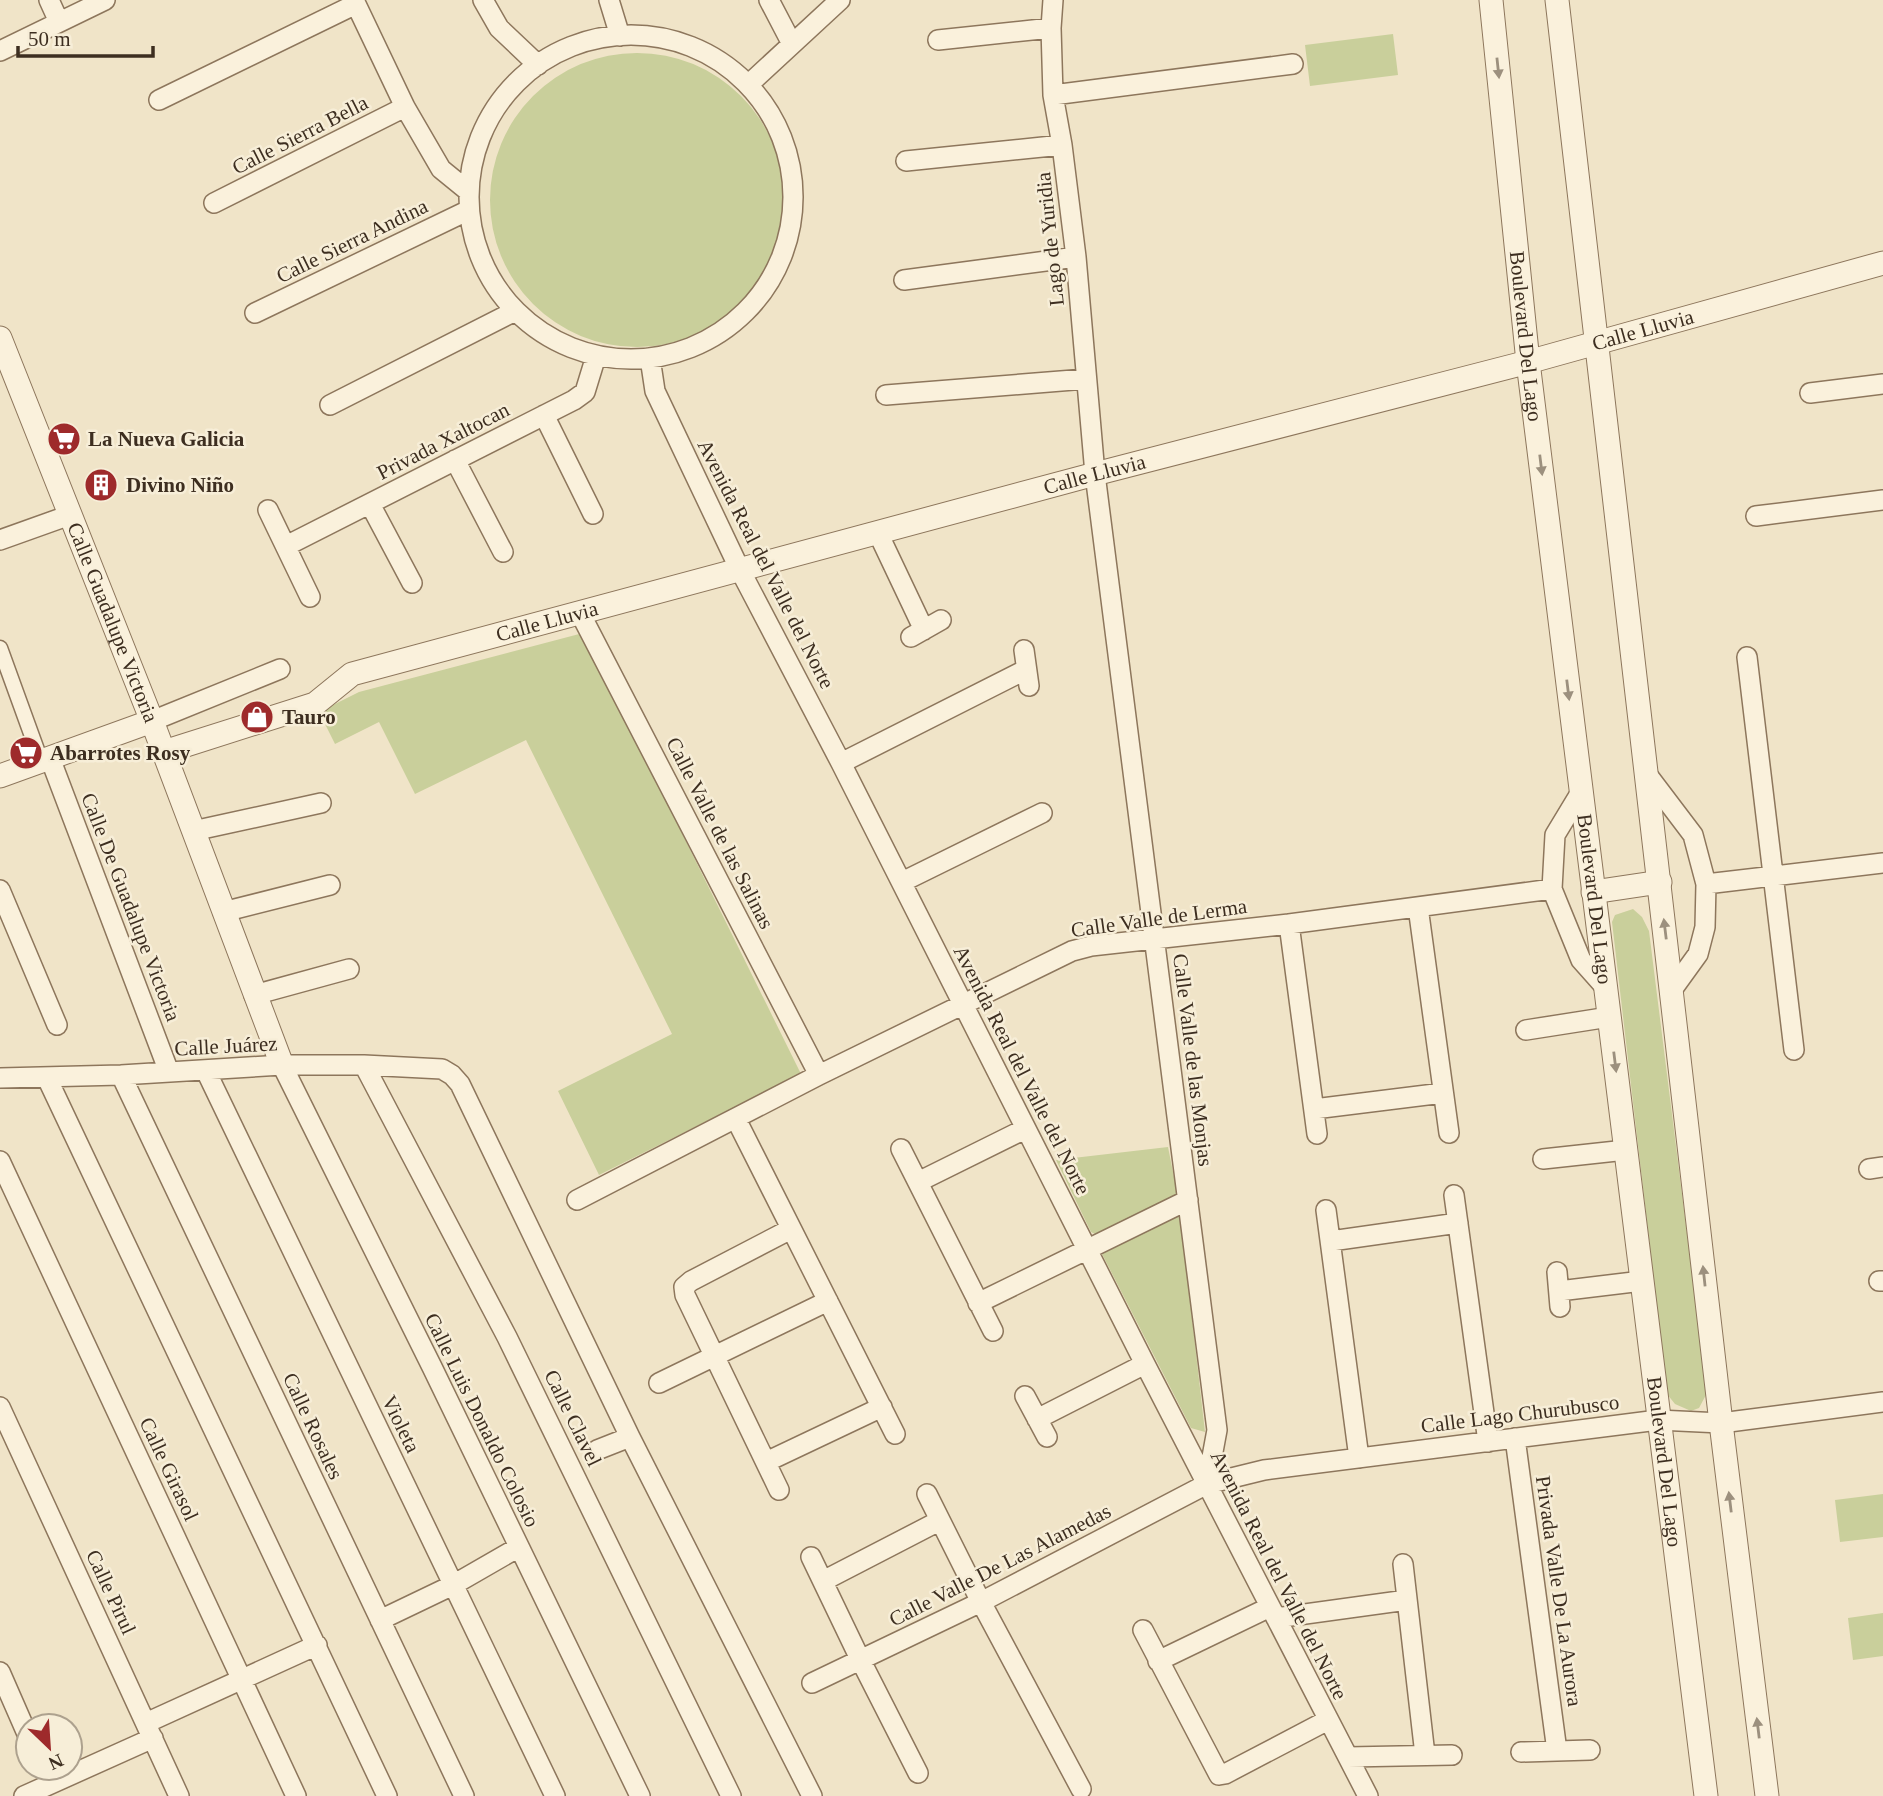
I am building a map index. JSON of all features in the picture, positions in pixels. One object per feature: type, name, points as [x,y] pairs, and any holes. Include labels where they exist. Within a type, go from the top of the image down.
[{"type":"street","points":[[49,0],[59,22]]},
{"type":"street","points":[[0,51],[105,0]]},
{"type":"street","points":[[483,0],[499,28],[537,65]]},
{"type":"street","points":[[609,0],[620,36]]},
{"type":"street","points":[[769,0],[792,44]]},
{"type":"street","points":[[748,85],[840,0]]},
{"type":"street","name":"Lago de Yuridia","points":[[1053,0],[1051,28],[1054,95],[1076,257],[1095,474]]},
{"type":"street","name":"Boulevard Del Lago","points":[[1491,0],[1528,362],[1706,1796]]},
{"type":"street","points":[[1557,0],[1766,1796]]},
{"type":"street","points":[[159,100],[355,2],[405,107],[441,169],[469,200]]},
{"type":"street","points":[[938,40],[1051,28]]},
{"type":"street","points":[[620,36],[648,36],[676,42],[727,66],[748,85],[772,117],[788,154],[793,194],[789,234],[775,272],[752,305],[722,331],[685,350],[650,358],[596,356],[566,347],[539,331],[515,311],[482,265],[469,200],[472,161],[482,133],[496,107],[515,84],[537,65],[577,45],[620,36]]},
{"type":"street","points":[[1054,95],[1293,64]]},
{"type":"street","name":"Calle Sierra Bella","points":[[214,203],[405,107]]},
{"type":"street","points":[[906,161],[1062,145]]},
{"type":"street","name":"Calle Sierra Andina","points":[[255,313],[469,200]]},
{"type":"street","points":[[904,279],[1076,257]]},
{"type":"street","name":"Calle Lluvia","points":[[164,752],[315,704],[352,674],[1095,474],[1528,362],[1883,262]]},
{"type":"street","points":[[330,405],[515,311]]},
{"type":"street","name":"Calle Guadalupe Victoria","points":[[0,338],[152,721],[282,1065]]},
{"type":"street","name":"Privada Xaltocan","points":[[286,546],[585,392],[596,356]]},
{"type":"street","name":"Avenida Real del Valle del Norte","points":[[650,358],[656,391],[740,570],[1368,1796]]},
{"type":"street","points":[[886,395],[1086,379]]},
{"type":"street","points":[[1810,393],[1883,384]]},
{"type":"street","points":[[544,415],[593,514]]},
{"type":"street","points":[[455,460],[503,552]]},
{"type":"street","name":"Calle Valle de las Monjas","points":[[1095,474],[1217,1430],[1207,1484]]},
{"type":"street","points":[[1756,516],[1883,500]]},
{"type":"street","points":[[370,504],[412,583]]},
{"type":"street","points":[[268,510],[310,597]]},
{"type":"street","points":[[0,540],[70,515]]},
{"type":"street","points":[[878,533],[925,629]]},
{"type":"street","name":"Calle Valle de las Salinas","points":[[580,613],[819,1075]]},
{"type":"street","points":[[0,648],[46,760]]},
{"type":"street","points":[[841,763],[1027,678],[1024,649]]},
{"type":"street","points":[[1747,657],[1794,1050]]},
{"type":"street","points":[[0,776],[152,721],[279,668]]},
{"type":"street","name":"Calle De Guadalupe Victoria","points":[[46,760],[169,1072]]},
{"type":"street","points":[[1646,773],[1693,835],[1706,884],[1704,927],[1698,954],[1672,990]]},
{"type":"street","points":[[1581,792],[1555,835],[1552,889],[1581,960],[1605,987]]},
{"type":"street","points":[[193,831],[321,803]]},
{"type":"street","points":[[902,883],[1042,813]]},
{"type":"street","points":[[1706,884],[1883,863]]},
{"type":"street","points":[[1593,892],[1660,882]]},
{"type":"street","points":[[223,912],[330,885]]},
{"type":"street","name":"Calle Valle de Lerma","points":[[577,1200],[819,1075],[1072,951],[1552,889]]},
{"type":"street","points":[[0,890],[57,1025]]},
{"type":"street","points":[[1418,907],[1449,1133]]},
{"type":"street","points":[[1289,924],[1317,1134]]},
{"type":"street","points":[[254,995],[349,970]]},
{"type":"street","points":[[1526,1032],[1609,1017]]},
{"type":"street","name":"Calle Juárez","points":[[0,1078],[121,1075],[282,1065],[442,1069],[453,1075],[460,1084],[630,1437]]},
{"type":"street","name":"Calle Luis Donaldo Colosio","points":[[282,1065],[640,1796]]},
{"type":"street","name":"Calle Clavel","points":[[364,1065],[513,1348],[732,1796]]},
{"type":"street","name":"Violeta","points":[[206,1071],[555,1796]]},
{"type":"street","name":"Calle Rosales","points":[[121,1075],[464,1796]]},
{"type":"street","points":[[47,1078],[387,1796]]},
{"type":"street","points":[[1314,1110],[1443,1093]]},
{"type":"street","points":[[736,1119],[895,1434]]},
{"type":"street","points":[[918,1182],[1026,1129]]},
{"type":"street","points":[[901,1149],[993,1331]]},
{"type":"street","points":[[1543,1159],[1626,1150]]},
{"type":"street","name":"Calle Girasol","points":[[0,1161],[296,1796]]},
{"type":"street","points":[[1454,1195],[1488,1442]]},
{"type":"street","points":[[978,1303],[1188,1200]]},
{"type":"street","points":[[1326,1210],[1359,1458]]},
{"type":"street","points":[[1331,1241],[1458,1223]]},
{"type":"street","points":[[779,1490],[713,1357],[685,1295],[684,1287],[791,1228]]},
{"type":"street","points":[[1558,1290],[1642,1281]]},
{"type":"street","points":[[659,1383],[828,1301]]},
{"type":"street","points":[[1037,1419],[1145,1364]]},
{"type":"street","points":[[1025,1396],[1047,1437]]},
{"type":"street","name":"Calle Lago Churubusco","points":[[1207,1484],[1264,1471],[1658,1420],[1721,1423],[1883,1402]]},
{"type":"street","points":[[766,1462],[882,1407]]},
{"type":"street","name":"Calle Pirul","points":[[0,1408],[178,1796]]},
{"type":"street","points":[[597,1450],[630,1437],[812,1796]]},
{"type":"street","name":"Privada Valle De La Aurora","points":[[1516,1438],[1557,1751]]},
{"type":"street","name":"Calle Valle De Las Alamedas","points":[[811,1684],[981,1602],[1207,1484]]},
{"type":"street","points":[[927,1494],[981,1602],[1081,1789]]},
{"type":"street","points":[[823,1581],[939,1521]]},
{"type":"street","points":[[380,1620],[453,1585],[519,1547]]},
{"type":"street","points":[[811,1557],[918,1773]]},
{"type":"street","points":[[1403,1564],[1425,1755]]},
{"type":"street","points":[[1158,1661],[1273,1612],[1407,1600]]},
{"type":"street","points":[[1143,1630],[1219,1774],[1225,1774],[1328,1720]]},
{"type":"street","points":[[24,1796],[150,1731],[242,1679],[317,1646]]},
{"type":"street","points":[[0,1672],[18,1712]]},
{"type":"street","points":[[1521,1752],[1590,1750]]},
{"type":"street","points":[[1348,1757],[1452,1755]]},
{"type":"green space","points":[[1393,34],[1398,75],[1310,86],[1305,45]]},
{"type":"green space","points":[[637,53],[666,56],[693,64],[718,78],[741,96],[759,119],[773,144],[781,171],[784,200],[781,229],[773,256],[759,281],[741,304],[718,322],[693,336],[666,344],[637,347],[608,344],[581,336],[556,322],[533,304],[515,281],[501,256],[493,229],[490,200],[493,171],[501,144],[515,119],[533,96],[556,78],[581,64],[608,56]]},
{"type":"green space","points":[[583,633],[801,1074],[599,1175],[558,1091],[672,1034],[526,740],[415,794],[379,722],[335,744],[319,712],[359,692]]},
{"type":"green space","points":[[1633,909],[1642,917],[1649,931],[1707,1393],[1699,1408],[1691,1411],[1675,1404],[1667,1394],[1612,922],[1615,915]]},
{"type":"green space","points":[[1168,1147],[1178,1197],[1097,1235],[1091,1232],[1056,1160]]},
{"type":"green space","points":[[1180,1213],[1205,1432],[1191,1428],[1101,1252]]},
{"type":"green space","points":[[1883,1494],[1883,1537],[1840,1542],[1835,1500]]},
{"type":"green space","points":[[1883,1613],[1883,1656],[1853,1660],[1848,1618]]},
{"type":"place","name":"La Nueva Galicia","points":[[64,439]]},
{"type":"place","name":"Divino Niño","points":[[101,485]]},
{"type":"place","name":"Tauro","points":[[257,717]]},
{"type":"place","name":"Abarrotes Rosy","points":[[26,753]]}]
